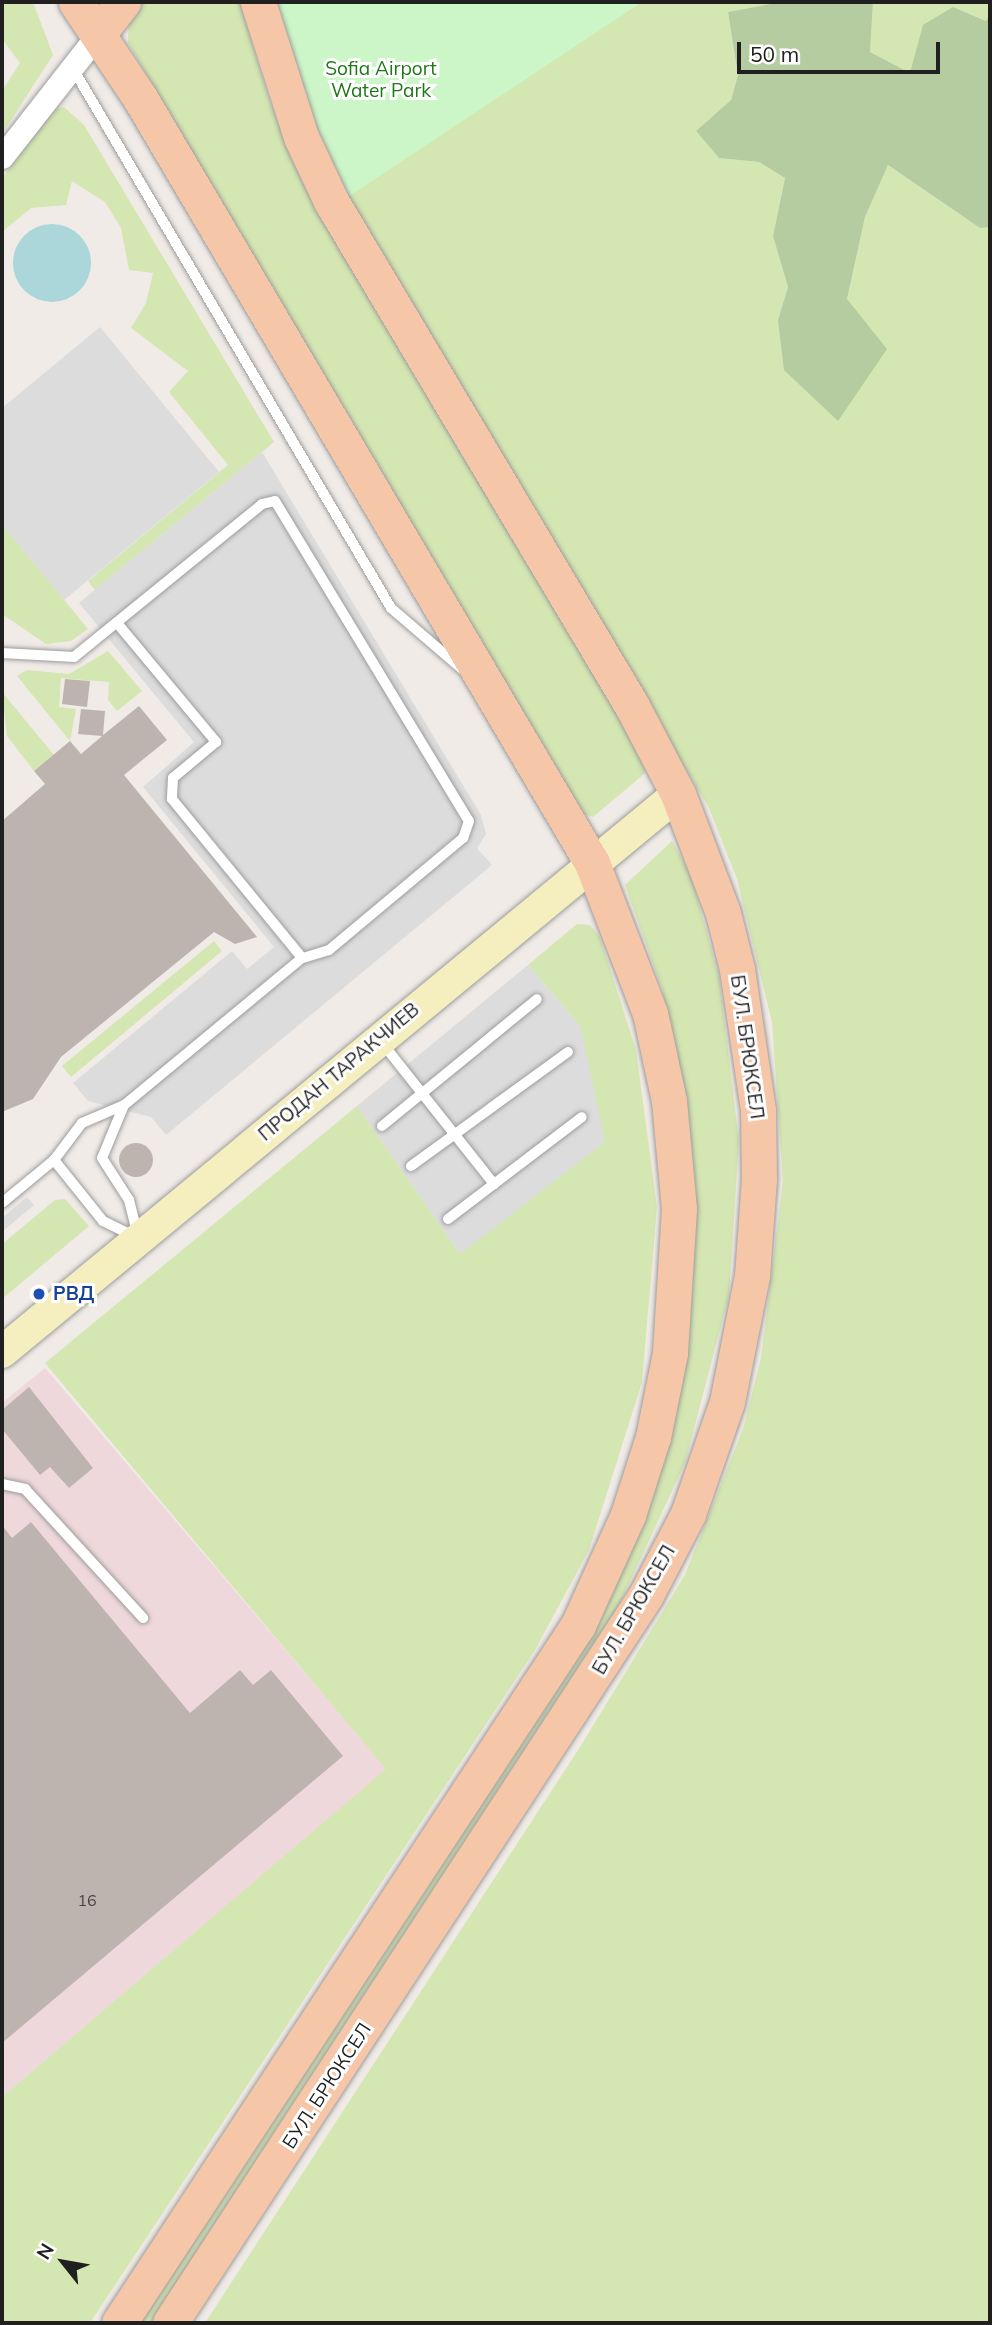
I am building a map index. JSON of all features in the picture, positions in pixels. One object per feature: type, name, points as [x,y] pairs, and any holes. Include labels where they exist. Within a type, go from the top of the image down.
[{"type":"main road","points":[[76,2],[98,34],[498,697],[592,863],[650,1013],[677,1162],[678,1274],[670,1353],[628,1515],[578,1625],[118,2323]]},
{"type":"main road","points":[[98,34],[123,2]]},
{"type":"main road","name":"БУЛ. БРЮКСЕЛ","points":[[170,2323],[632,1617],[708,1464],[752,1276],[758,1110],[723,913],[678,794],[625,694],[331,201],[300,137],[258,2]]},
{"type":"street","points":[[2,157],[98,34]]},
{"type":"street","name":"ПРОДАН ТАРАКЧИЕВ","points":[[2,1352],[678,794]]},
{"type":"lane","points":[[72,67],[391,608],[498,697]]},
{"type":"lane","points":[[2,653],[61,660],[117,623],[262,504],[281,503],[467,816],[463,838],[329,950],[302,958],[124,1105],[82,1123],[54,1160],[2,1203]]},
{"type":"lane","points":[[117,623],[216,743],[173,778],[172,799],[302,958]]},
{"type":"lane","points":[[383,1126],[537,999]]},
{"type":"lane","points":[[379,1039],[494,1184]]},
{"type":"lane","points":[[411,1166],[568,1052]]},
{"type":"lane","points":[[124,1105],[103,1165],[130,1200],[139,1238]]},
{"type":"lane","points":[[448,1219],[582,1117]]},
{"type":"lane","points":[[54,1160],[103,1221],[139,1238]]},
{"type":"lane","points":[[2,1484],[25,1489],[144,1618]]},
{"type":"shaded area","points":[[100,327],[219,472],[64,600],[2,524],[2,408]]},
{"type":"shaded area","points":[[262,452],[481,815],[486,834],[477,848],[492,865],[166,1135],[151,1117],[88,1101],[73,1083],[232,951],[247,969],[274,947],[143,787],[194,742],[79,603]]},
{"type":"shaded area","points":[[528,965],[581,1027],[605,1142],[460,1254],[357,1106]]},
{"type":"shaded area","points":[[27,1197],[34,1205],[2,1232],[2,1218]]},
{"type":"shaded area","points":[[45,1368],[387,1769],[2,2097],[2,1403]]},
{"type":"green space","points":[[2,2],[33,2],[53,55],[2,134],[2,91],[20,63],[2,39]]},
{"type":"green space","points":[[141,2],[240,2],[269,100],[315,206],[647,764],[644,774],[593,817],[584,814],[128,43],[129,17]]},
{"type":"green space","points":[[274,2],[781,2],[728,12],[738,75],[731,100],[696,131],[719,158],[759,162],[785,178],[773,236],[788,287],[778,320],[847,299],[865,217],[888,165],[980,228],[990,227],[990,2323],[205,2323],[580,1747],[685,1575],[743,1429],[761,1358],[783,1181],[772,1022],[737,879],[709,808],[348,197]]},
{"type":"green space","name":"Sofia Airport Water Park","points":[[274,2],[642,2],[348,197],[312,121]]},
{"type":"green space","points":[[781,2],[873,2],[870,52],[910,73],[923,25],[953,7],[986,21],[990,14],[990,227],[980,228],[888,165],[865,217],[847,299],[887,349],[838,421],[784,370],[778,320],[788,287],[773,236],[785,178],[759,162],[719,158],[696,131],[731,100],[738,75],[728,12]]},
{"type":"green space","points":[[873,2],[990,2],[990,14],[987,21],[953,7],[910,73],[870,52]]},
{"type":"green space","points":[[64,107],[84,125],[274,442],[95,590],[88,581],[228,465],[169,392],[188,371],[131,328],[146,303],[153,273],[129,270],[121,228],[105,202],[72,181],[66,205],[31,208],[2,232],[2,178],[52,110]]},
{"type":"green space","points":[[2,524],[88,629],[71,641],[46,644],[2,614]]},
{"type":"green space","points":[[108,651],[142,691],[117,711],[108,700],[109,682],[61,678],[59,707],[76,709],[70,741],[17,676],[27,670],[69,674]]},
{"type":"green space","points":[[2,692],[54,755],[34,771],[7,736]]},
{"type":"green space","points":[[672,841],[690,872],[719,976],[739,1141],[729,1295],[685,1463],[618,1607],[151,2323],[140,2323],[515,1752],[687,1354],[696,1192],[685,1091],[662,989],[625,885]]},
{"type":"green space","points":[[577,924],[590,925],[600,937],[636,1050],[657,1207],[642,1382],[589,1550],[535,1650],[90,2323],[2,2323],[2,2097],[386,1769],[45,1363],[357,1106],[460,1254],[581,1027],[528,965]]},
{"type":"green space","points":[[214,941],[222,951],[71,1077],[62,1066]]},
{"type":"green space","points":[[65,1199],[89,1226],[2,1299],[2,1244],[55,1200]]},
{"type":"water","points":[[52,224],[67,227],[79,236],[88,248],[91,263],[88,278],[79,290],[67,299],[52,302],[37,299],[25,290],[16,278],[13,263],[16,248],[25,236],[37,227]]},
{"type":"building","points":[[65,679],[90,681],[87,707],[62,704]]},
{"type":"building","points":[[139,706],[167,740],[124,775],[257,937],[235,944],[214,932],[61,1057],[33,1099],[2,1112],[2,821],[45,784],[34,771],[70,741],[81,754],[102,736],[78,734],[81,709],[105,711],[103,735]]},
{"type":"building","points":[[136,1143],[148,1148],[153,1160],[148,1172],[136,1177],[124,1172],[119,1160],[124,1148]]},
{"type":"building","points":[[29,1387],[93,1468],[69,1488],[50,1467],[40,1475],[2,1429],[2,1410]]},
{"type":"building","points":[[31,1522],[190,1713],[240,1670],[253,1685],[271,1670],[343,1756],[2,2043],[2,1525],[12,1538]]},
{"type":"place","name":"РВД","points":[[39,1294]]}]
